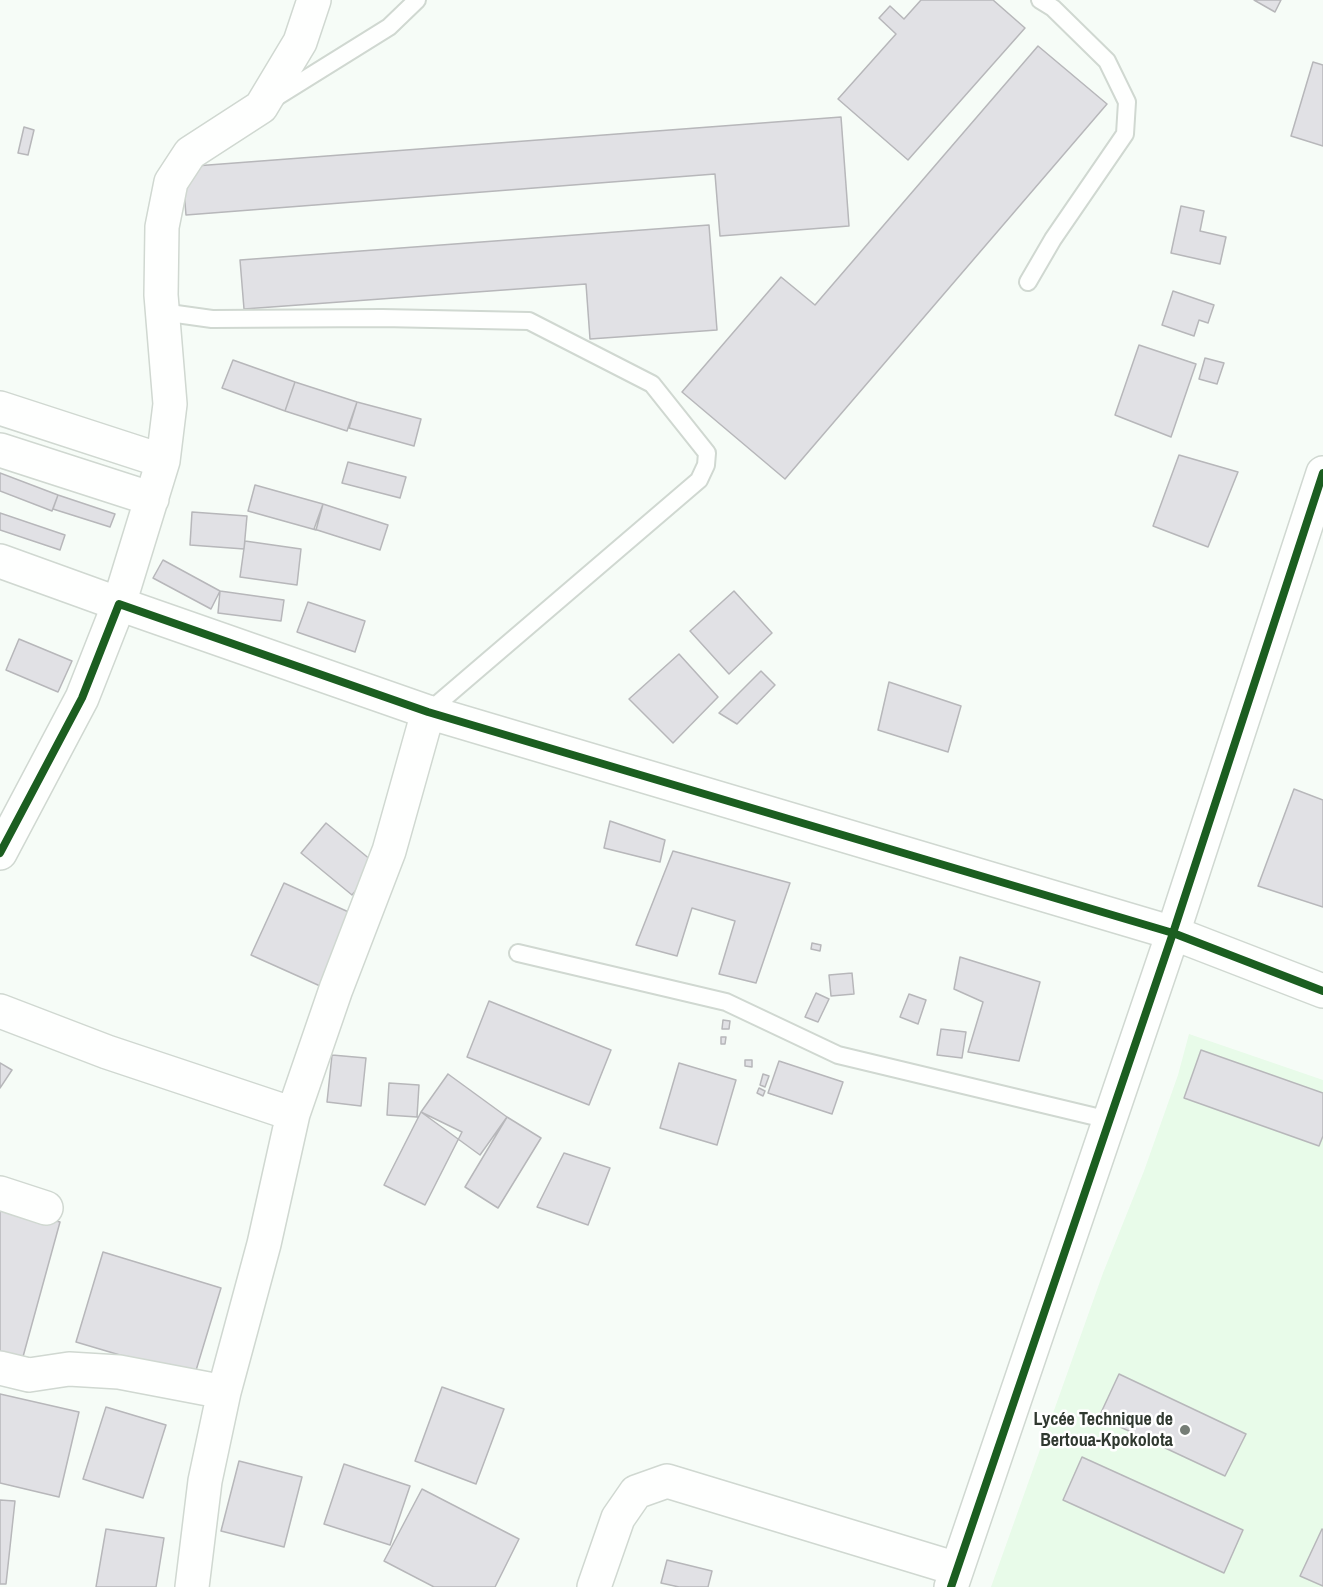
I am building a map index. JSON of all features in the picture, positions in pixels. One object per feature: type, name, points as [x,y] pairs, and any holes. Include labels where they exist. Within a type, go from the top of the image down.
[{"type":"street","points":[[0,853],[82,698],[119,604],[163,461],[170,404],[162,312],[162,227],[171,182],[190,153],[261,107],[300,42],[314,0]]},
{"type":"street","points":[[0,408],[163,461]]},
{"type":"street","points":[[0,450],[152,499]]},
{"type":"street","points":[[594,1587],[618,1518],[636,1492],[667,1481],[954,1578],[1173,933],[1323,473]]},
{"type":"street","points":[[0,561],[428,712],[1173,933],[1323,991]]},
{"type":"street","points":[[192,1587],[205,1481],[224,1392],[270,1221],[293,1113],[336,990],[389,851],[428,712]]},
{"type":"street","points":[[0,1011],[107,1052],[293,1113]]},
{"type":"street","points":[[0,1193],[46,1208]]},
{"type":"street","points":[[0,1368],[28,1375],[69,1369],[119,1372],[224,1392]]},
{"type":"lane","points":[[261,107],[389,27],[417,0]]},
{"type":"lane","points":[[1028,282],[1053,239],[1125,134],[1127,102],[1107,61],[1053,8],[1040,0]]},
{"type":"lane","points":[[162,312],[212,318],[529,321],[652,384],[707,453],[706,465],[699,480],[428,712]]},
{"type":"lane","points":[[518,953],[726,1002],[837,1055],[1109,1120]]},
{"type":"shaded area","name":"Lycée Technique de Bertoua-Kpokolota","points":[[1189,1034],[1323,1080],[1323,1587],[991,1587],[1103,1273],[1144,1171],[1178,1075]]},
{"type":"building","points":[[921,0],[993,0],[1025,28],[908,160],[838,99],[896,34],[879,18],[890,6],[904,19]]},
{"type":"building","points":[[1254,0],[1281,0],[1275,12]]},
{"type":"building","points":[[1038,46],[1107,104],[785,479],[682,392],[781,277],[815,305]]},
{"type":"building","points":[[1313,62],[1323,65],[1323,146],[1291,136]]},
{"type":"building","points":[[841,117],[849,226],[720,236],[715,174],[186,215],[182,167]]},
{"type":"building","points":[[24,127],[34,130],[28,155],[18,153]]},
{"type":"building","points":[[1181,206],[1204,211],[1200,231],[1226,237],[1220,264],[1171,253]]},
{"type":"building","points":[[709,225],[717,330],[590,339],[586,284],[244,309],[240,260]]},
{"type":"building","points":[[1173,291],[1214,305],[1208,323],[1199,320],[1194,336],[1162,325]]},
{"type":"building","points":[[1139,345],[1196,364],[1171,437],[1115,415]]},
{"type":"building","points":[[1205,358],[1224,363],[1217,384],[1199,379]]},
{"type":"building","points":[[233,360],[295,382],[285,411],[222,388]]},
{"type":"building","points":[[295,382],[357,402],[347,431],[285,411]]},
{"type":"building","points":[[357,402],[421,419],[414,446],[349,428]]},
{"type":"building","points":[[1179,455],[1238,472],[1208,547],[1153,526]]},
{"type":"building","points":[[348,462],[406,477],[400,498],[342,483]]},
{"type":"building","points":[[0,473],[58,495],[52,511],[0,491]]},
{"type":"building","points":[[255,485],[323,504],[316,530],[248,511]]},
{"type":"building","points":[[58,495],[115,514],[110,527],[53,509]]},
{"type":"building","points":[[323,504],[388,525],[380,550],[314,529]]},
{"type":"building","points":[[192,512],[247,516],[244,549],[190,545]]},
{"type":"building","points":[[0,513],[65,535],[60,550],[0,530]]},
{"type":"building","points":[[245,541],[301,549],[297,585],[240,577]]},
{"type":"building","points":[[163,560],[220,591],[211,609],[153,578]]},
{"type":"building","points":[[220,591],[284,600],[281,621],[218,613]]},
{"type":"building","points":[[734,591],[772,633],[729,674],[690,631]]},
{"type":"building","points":[[308,602],[365,621],[355,652],[297,632]]},
{"type":"building","points":[[19,639],[72,661],[58,692],[6,670]]},
{"type":"building","points":[[679,654],[718,697],[673,743],[629,699]]},
{"type":"building","points":[[761,671],[775,685],[737,724],[719,713]]},
{"type":"building","points":[[889,682],[961,706],[948,752],[878,730]]},
{"type":"building","points":[[1294,789],[1323,800],[1323,907],[1258,886]]},
{"type":"building","points":[[610,821],[665,840],[660,862],[604,848]]},
{"type":"building","points":[[326,823],[377,865],[352,895],[301,853]]},
{"type":"building","points":[[673,851],[790,883],[756,983],[719,974],[735,921],[692,908],[677,956],[636,945]]},
{"type":"building","points":[[284,883],[362,918],[329,990],[251,955]]},
{"type":"building","points":[[812,943],[821,945],[820,951],[811,949]]},
{"type":"building","points":[[960,957],[1040,982],[1019,1061],[968,1052],[983,1002],[954,989]]},
{"type":"building","points":[[852,973],[854,994],[831,996],[829,975]]},
{"type":"building","points":[[816,993],[829,999],[818,1022],[805,1017]]},
{"type":"building","points":[[909,994],[926,1000],[918,1024],[900,1017]]},
{"type":"building","points":[[489,1001],[611,1050],[589,1105],[467,1057]]},
{"type":"building","points":[[723,1020],[730,1021],[729,1029],[722,1029]]},
{"type":"building","points":[[941,1029],[966,1032],[962,1058],[937,1055]]},
{"type":"building","points":[[721,1037],[726,1037],[725,1044],[721,1044]]},
{"type":"building","points":[[1201,1050],[1323,1093],[1323,1136],[1319,1146],[1184,1098]]},
{"type":"building","points":[[332,1055],[366,1058],[361,1106],[327,1102]]},
{"type":"building","points":[[745,1060],[752,1060],[752,1067],[745,1066]]},
{"type":"building","points":[[779,1061],[843,1082],[832,1114],[768,1093]]},
{"type":"building","points":[[0,1063],[12,1070],[0,1088]]},
{"type":"building","points":[[679,1063],[736,1080],[717,1145],[660,1128]]},
{"type":"building","points":[[448,1074],[507,1117],[480,1155],[421,1112]]},
{"type":"building","points":[[763,1074],[769,1076],[765,1087],[760,1085]]},
{"type":"building","points":[[389,1083],[419,1085],[417,1117],[387,1115]]},
{"type":"building","points":[[759,1088],[765,1091],[763,1096],[757,1093]]},
{"type":"building","points":[[421,1112],[462,1132],[425,1205],[384,1185]]},
{"type":"building","points":[[507,1117],[541,1138],[498,1208],[465,1187]]},
{"type":"building","points":[[564,1153],[610,1168],[588,1225],[537,1207]]},
{"type":"building","points":[[0,1206],[60,1222],[21,1364],[0,1359]]},
{"type":"building","points":[[103,1252],[221,1288],[194,1377],[76,1342]]},
{"type":"building","points":[[1119,1374],[1246,1434],[1225,1476],[1099,1417]]},
{"type":"building","points":[[442,1387],[504,1409],[476,1484],[415,1461]]},
{"type":"building","points":[[0,1394],[79,1412],[59,1497],[0,1483]]},
{"type":"building","points":[[106,1407],[166,1425],[143,1498],[83,1479]]},
{"type":"building","points":[[1082,1457],[1243,1530],[1224,1573],[1063,1500]]},
{"type":"building","points":[[239,1461],[302,1477],[284,1547],[221,1531]]},
{"type":"building","points":[[344,1464],[410,1486],[390,1545],[324,1524]]},
{"type":"building","points":[[422,1489],[519,1539],[495,1587],[434,1587],[384,1561]]},
{"type":"building","points":[[0,1500],[15,1501],[6,1584],[0,1584]]},
{"type":"building","points":[[106,1529],[164,1538],[156,1587],[96,1587]]},
{"type":"building","points":[[1323,1530],[1323,1586],[1300,1576]]},
{"type":"building","points":[[667,1560],[712,1571],[708,1587],[679,1587],[661,1583]]},
{"type":"cycle path","points":[[951,1587],[1173,933],[1323,473]]},
{"type":"cycle path","points":[[0,853],[82,698],[119,604],[428,712],[1173,933],[1323,991]]},
{"type":"place","name":"Lycée Technique de Bertoua-Kpokolota","points":[[1185,1430]]}]
